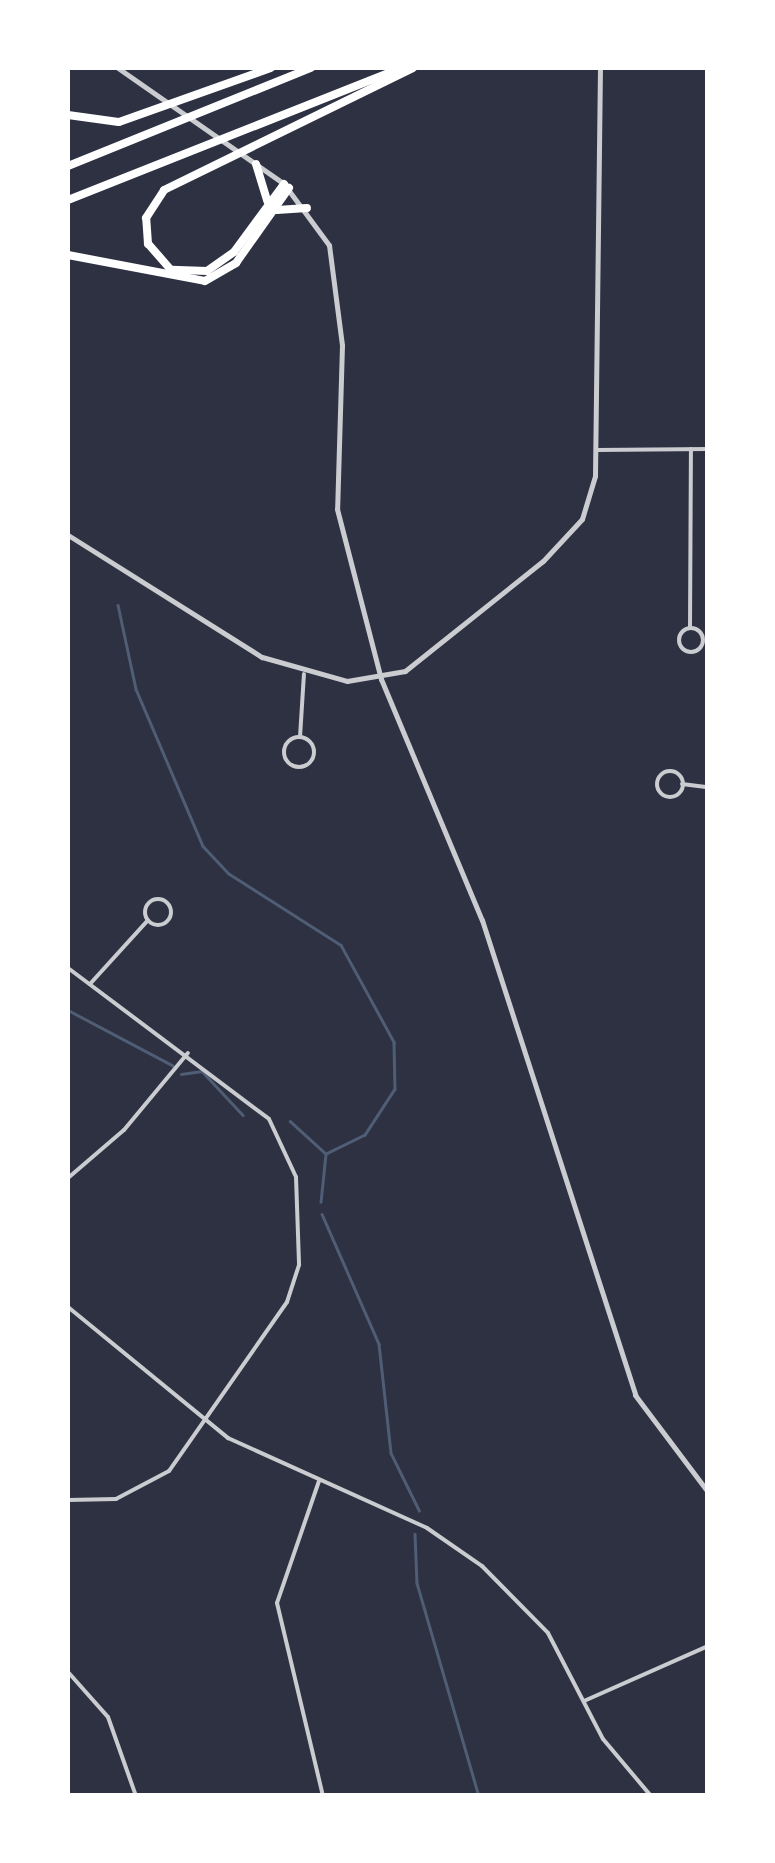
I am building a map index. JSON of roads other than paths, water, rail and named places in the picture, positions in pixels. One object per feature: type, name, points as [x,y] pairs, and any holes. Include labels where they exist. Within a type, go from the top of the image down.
[{"type":"highway","points":[[68,115],[118,122],[270,68]]},
{"type":"highway","points":[[68,166],[311,68]]},
{"type":"highway","points":[[68,200],[402,68]]},
{"type":"highway","points":[[307,208],[284,206],[265,215],[207,271],[170,270],[148,244],[146,218],[164,190],[413,68]]},
{"type":"highway","points":[[256,164],[268,189],[265,215]]},
{"type":"highway","points":[[68,254],[205,281],[236,263],[286,186]]},
{"type":"street","points":[[118,68],[286,186],[307,208],[336,279],[337,508],[381,680],[482,920],[635,1395],[708,1492]]},
{"type":"street","points":[[68,535],[262,658],[304,674],[381,680],[430,654],[566,540],[590,504],[596,450],[600,68]]},
{"type":"street","points":[[690,628],[702,641],[692,652],[679,640],[690,628],[692,449]]},
{"type":"street","points":[[596,450],[708,449]]},
{"type":"street","points":[[300,737],[314,750],[299,767],[284,751],[300,737],[304,674]]},
{"type":"street","points":[[682,784],[669,797],[657,783],[671,771],[682,784],[708,787]]},
{"type":"street","points":[[90,984],[148,920],[148,903],[167,902],[168,920],[148,920]]},
{"type":"street","points":[[68,968],[188,1053],[270,1119],[298,1199],[294,1290],[204,1423],[154,1483],[116,1499],[68,1500]]},
{"type":"street","points":[[68,1178],[124,1130],[188,1053]]},
{"type":"street","points":[[68,1307],[204,1423],[318,1481],[427,1528],[482,1566],[548,1633],[584,1701],[651,1796]]},
{"type":"street","points":[[318,1481],[277,1604],[323,1796]]},
{"type":"street","points":[[584,1701],[708,1646]]},
{"type":"street","points":[[68,1672],[108,1717],[136,1796]]},
{"type":"waterway","points":[[118,605],[136,689],[203,846],[228,873],[341,945],[394,1042],[395,1089],[365,1135],[326,1154],[321,1202]]},
{"type":"waterway","points":[[68,1010],[172,1065]]},
{"type":"waterway","points":[[181,1074],[202,1071],[243,1115]]},
{"type":"waterway","points":[[290,1121],[325,1153]]},
{"type":"waterway","points":[[322,1214],[379,1344],[391,1453],[419,1510]]},
{"type":"waterway","points":[[415,1534],[417,1583],[479,1796]]}]
